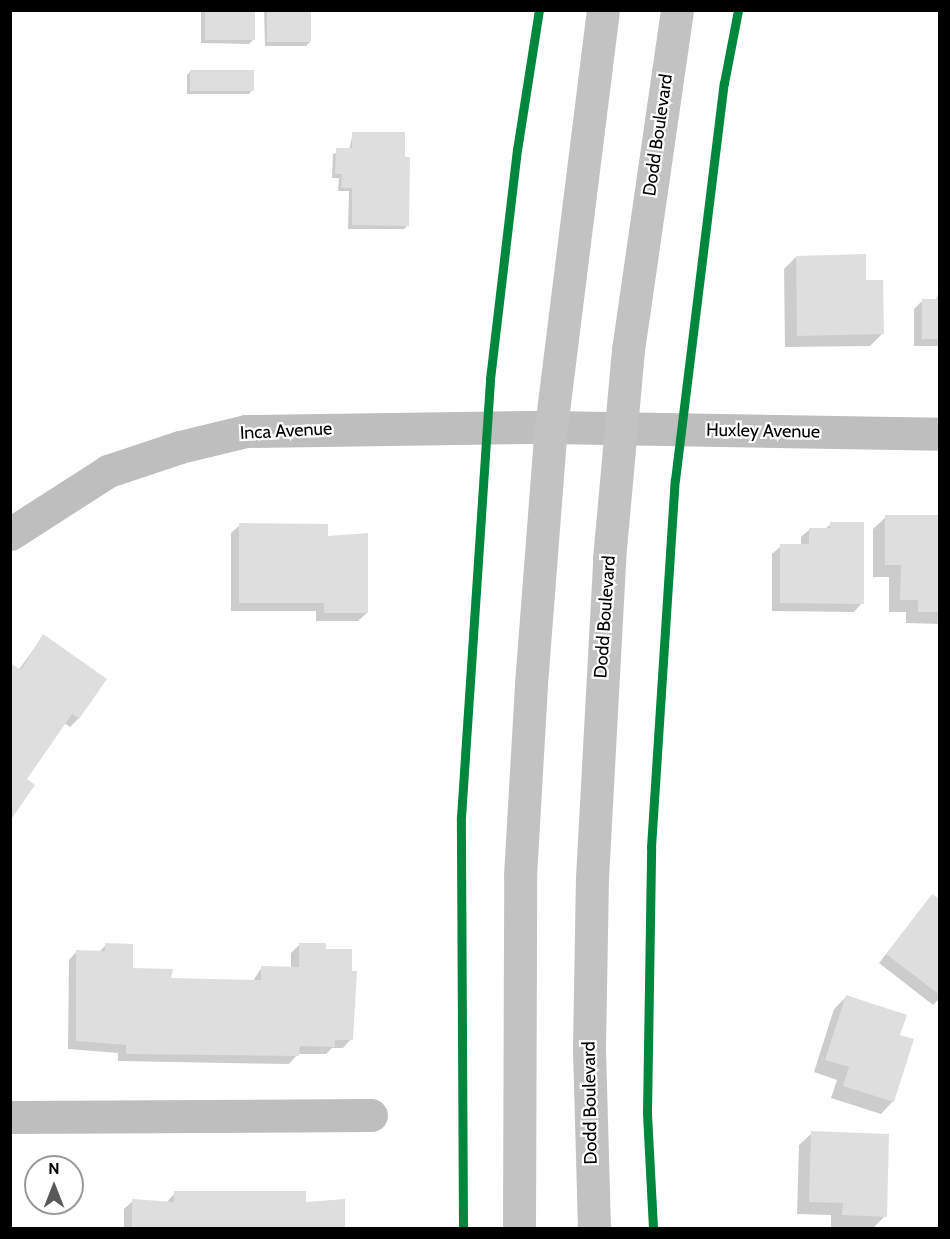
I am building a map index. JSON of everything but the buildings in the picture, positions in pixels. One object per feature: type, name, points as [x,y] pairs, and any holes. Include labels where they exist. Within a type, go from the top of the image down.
[{"type":"main road","points":[[519,1228],[520,876],[551,427],[603,10]]},
{"type":"main road","name":"Dodd Boulevard","points":[[594,1228],[589,1048],[594,799],[628,350],[678,10]]},
{"type":"street","name":"Huxley Avenue","points":[[551,427],[939,435]]},
{"type":"street","name":"Inca Avenue","points":[[10,534],[108,471],[180,447],[246,431],[551,427]]},
{"type":"street","points":[[10,1117],[371,1115]]},
{"type":"cycle path","points":[[463,1228],[461,817],[490,379],[517,150],[539,10]]},
{"type":"cycle path","points":[[653,1228],[647,1113],[651,847],[675,480],[724,83],[738,10]]}]
